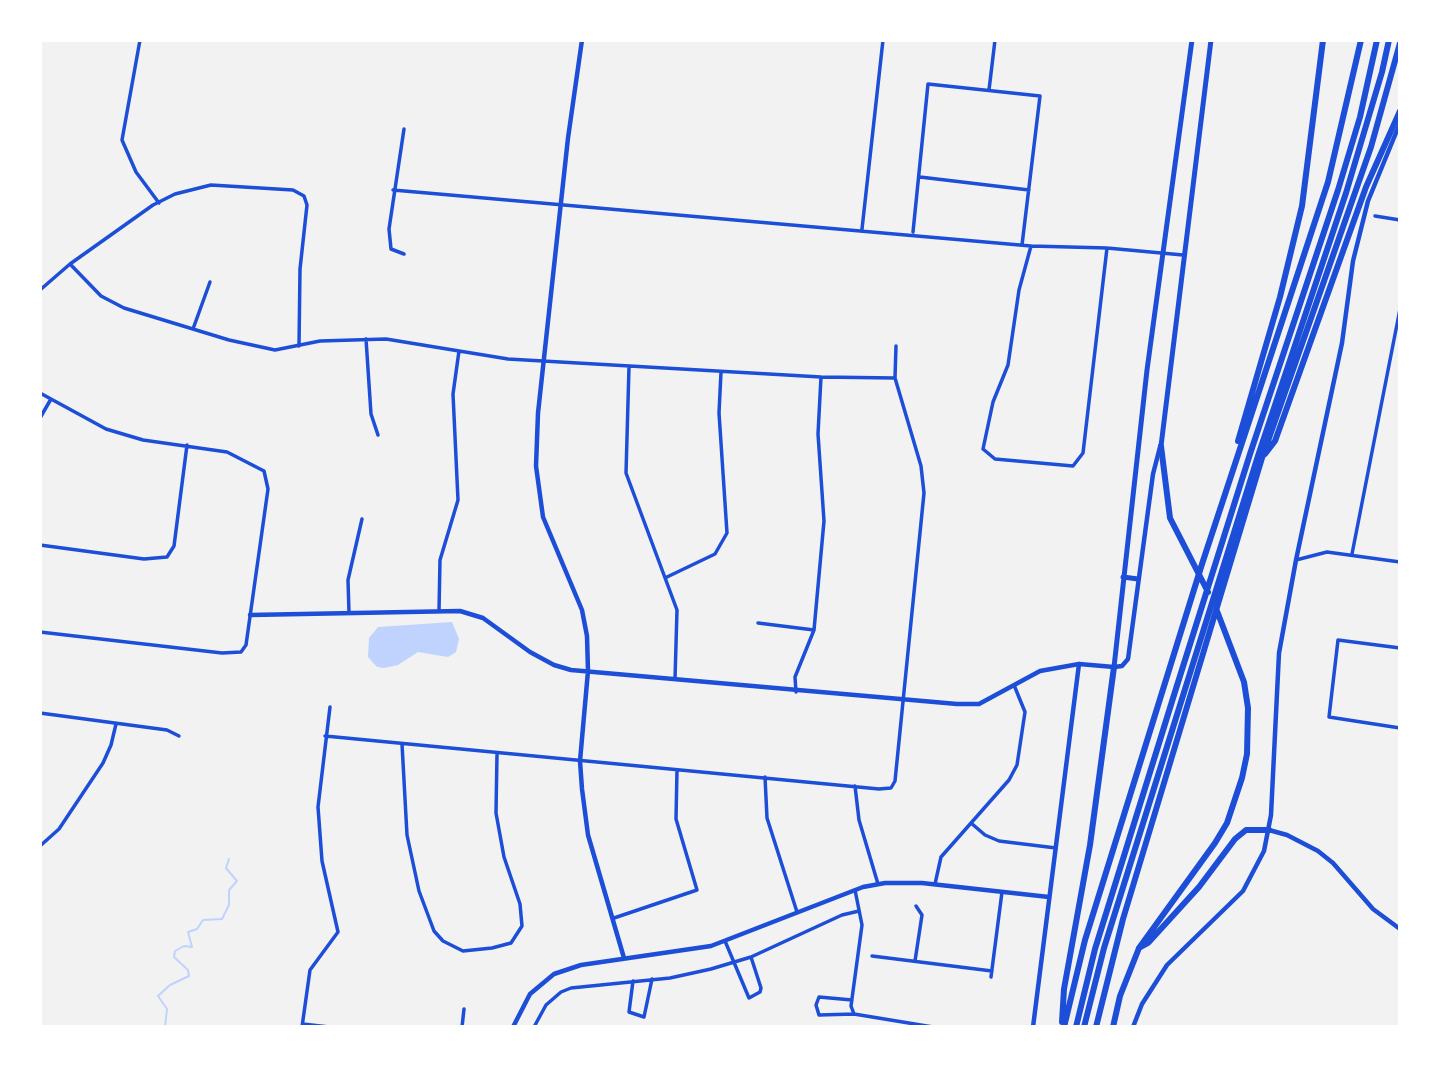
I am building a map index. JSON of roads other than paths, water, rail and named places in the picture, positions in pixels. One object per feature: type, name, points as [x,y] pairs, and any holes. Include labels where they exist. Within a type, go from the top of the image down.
[{"type":"highway","points":[[1232,468],[1241,425],[1280,297],[1302,206],[1323,40]]},
{"type":"highway","points":[[1063,1027],[1085,940],[1232,468],[1328,182],[1361,40]]},
{"type":"highway","points":[[1076,1027],[1095,949],[1174,695],[1250,454],[1338,190],[1360,117],[1377,40]]},
{"type":"highway","points":[[1084,1027],[1104,948],[1258,456],[1365,134],[1389,40]]},
{"type":"highway","points":[[1096,1027],[1123,919],[1262,458],[1371,147],[1400,43]]},
{"type":"highway","points":[[1262,458],[1275,441],[1366,187],[1400,111]]},
{"type":"highway","points":[[1113,1027],[1120,996],[1139,948],[1215,843],[1236,800],[1247,754],[1244,682],[1218,614],[1170,518],[1164,491],[1161,446]]},
{"type":"highway","points":[[1063,1027],[1064,989],[1090,845],[1114,667]]},
{"type":"highway","points":[[1139,948],[1148,943],[1199,887],[1235,839],[1247,830],[1269,830]]},
{"type":"main road","points":[[1114,667],[1123,577],[1192,40]]},
{"type":"main road","points":[[1161,446],[1211,40]]},
{"type":"main road","points":[[1123,577],[1138,579]]},
{"type":"street","points":[[140,40],[122,140],[130,162],[159,202]]},
{"type":"street","points":[[582,40],[561,203],[535,451],[540,499],[547,529],[582,610],[587,636],[588,671],[580,761],[588,835],[624,958]]},
{"type":"street","points":[[862,229],[883,40]]},
{"type":"street","points":[[989,91],[995,40]]},
{"type":"street","points":[[912,233],[928,84],[1040,96],[1022,245]]},
{"type":"street","points":[[1133,1027],[1142,1004],[1167,965],[1243,891],[1258,865],[1269,830],[1279,653],[1296,560],[1342,343],[1353,261],[1368,201],[1400,123]]},
{"type":"street","points":[[404,129],[389,229],[391,249],[404,254]]},
{"type":"street","points":[[919,177],[1029,190]]},
{"type":"street","points":[[40,290],[70,264],[159,202],[190,188],[211,184],[293,190],[304,196],[307,205],[300,269],[299,346]]},
{"type":"street","points":[[394,190],[912,233],[1031,246],[1107,248],[1183,255]]},
{"type":"street","points":[[1375,216],[1400,220]]},
{"type":"street","points":[[1031,246],[1019,290],[1009,365],[986,425],[983,449],[995,459],[1073,467],[1080,461],[1107,248]]},
{"type":"street","points":[[70,264],[101,296],[124,308],[275,351],[320,341],[366,339],[409,342],[544,361],[821,377],[895,378]]},
{"type":"street","points":[[193,329],[210,282]]},
{"type":"street","points":[[1352,554],[1400,309]]},
{"type":"street","points":[[366,339],[371,414],[378,435]]},
{"type":"street","points":[[325,736],[886,789],[895,781],[924,493],[918,452],[895,378],[896,346]]},
{"type":"street","points":[[439,611],[440,561],[458,500],[453,394],[459,351]]},
{"type":"street","points":[[629,367],[626,473],[666,577],[678,622],[675,679]]},
{"type":"street","points":[[666,577],[715,554],[727,533],[719,413],[721,372]]},
{"type":"street","points":[[796,692],[795,677],[814,629],[824,521],[818,435],[821,377]]},
{"type":"street","points":[[40,393],[106,429],[143,440],[227,452],[264,471],[268,489],[244,650],[222,653],[40,632]]},
{"type":"street","points":[[40,418],[51,399]]},
{"type":"street","points":[[40,545],[144,559],[168,555],[174,547],[187,445]]},
{"type":"street","points":[[250,615],[460,611],[483,618],[554,665],[588,671],[796,692],[979,704],[1040,671],[1079,664],[1122,666],[1128,659],[1153,474],[1161,446]]},
{"type":"street","points":[[349,615],[348,579],[352,550],[362,519]]},
{"type":"street","points":[[1296,560],[1327,552],[1400,562]]},
{"type":"street","points":[[758,623],[814,629]]},
{"type":"street","points":[[1400,648],[1338,640],[1329,717],[1400,727]]},
{"type":"street","points":[[1033,1027],[1079,664]]},
{"type":"street","points":[[935,884],[942,857],[1009,780],[1017,765],[1025,712],[1014,685]]},
{"type":"street","points":[[329,1027],[302,1025],[310,970],[338,932],[321,861],[318,807],[330,707]]},
{"type":"street","points":[[40,713],[166,730],[179,736]]},
{"type":"street","points":[[40,846],[59,828],[103,763],[116,724]]},
{"type":"street","points":[[402,744],[407,835],[426,915],[443,941],[463,951],[511,943],[518,936],[523,918],[497,825],[497,754]]},
{"type":"street","points":[[614,918],[697,890],[676,820],[677,770]]},
{"type":"street","points":[[765,777],[767,818],[797,912]]},
{"type":"street","points":[[855,786],[859,820],[878,884]]},
{"type":"street","points":[[971,822],[985,835],[999,841],[1056,848]]},
{"type":"street","points":[[1269,830],[1287,835],[1318,851],[1333,863],[1373,909],[1400,929]]},
{"type":"street","points":[[513,1027],[530,994],[554,974],[580,965],[693,950],[725,941],[855,890],[878,884],[935,884],[1049,897]]},
{"type":"street","points":[[854,1014],[852,1000],[862,925],[855,890]]},
{"type":"street","points":[[991,977],[1002,892]]},
{"type":"street","points":[[915,961],[922,915],[916,906]]},
{"type":"street","points":[[534,1027],[546,1005],[561,992],[590,984],[652,979],[733,962],[751,957],[842,915],[859,911]]},
{"type":"street","points":[[725,941],[748,998],[760,992],[761,988],[751,957]]},
{"type":"street","points":[[872,956],[992,971]]},
{"type":"street","points":[[634,981],[629,1012],[645,1017],[652,979]]},
{"type":"street","points":[[852,1000],[819,997],[816,1005],[819,1015],[854,1014],[933,1027]]},
{"type":"street","points":[[462,1027],[464,1009]]},
{"type":"water","points":[[452,622],[459,639],[456,652],[448,657],[418,652],[398,665],[384,668],[377,667],[368,657],[369,638],[378,627]]},
{"type":"waterway","points":[[165,1027],[167,1009],[158,996],[170,985],[189,976],[188,970],[174,957],[175,951],[184,946],[192,947],[188,932],[197,929],[203,920],[222,919],[229,905],[229,890],[237,881],[226,868],[229,859]]}]
